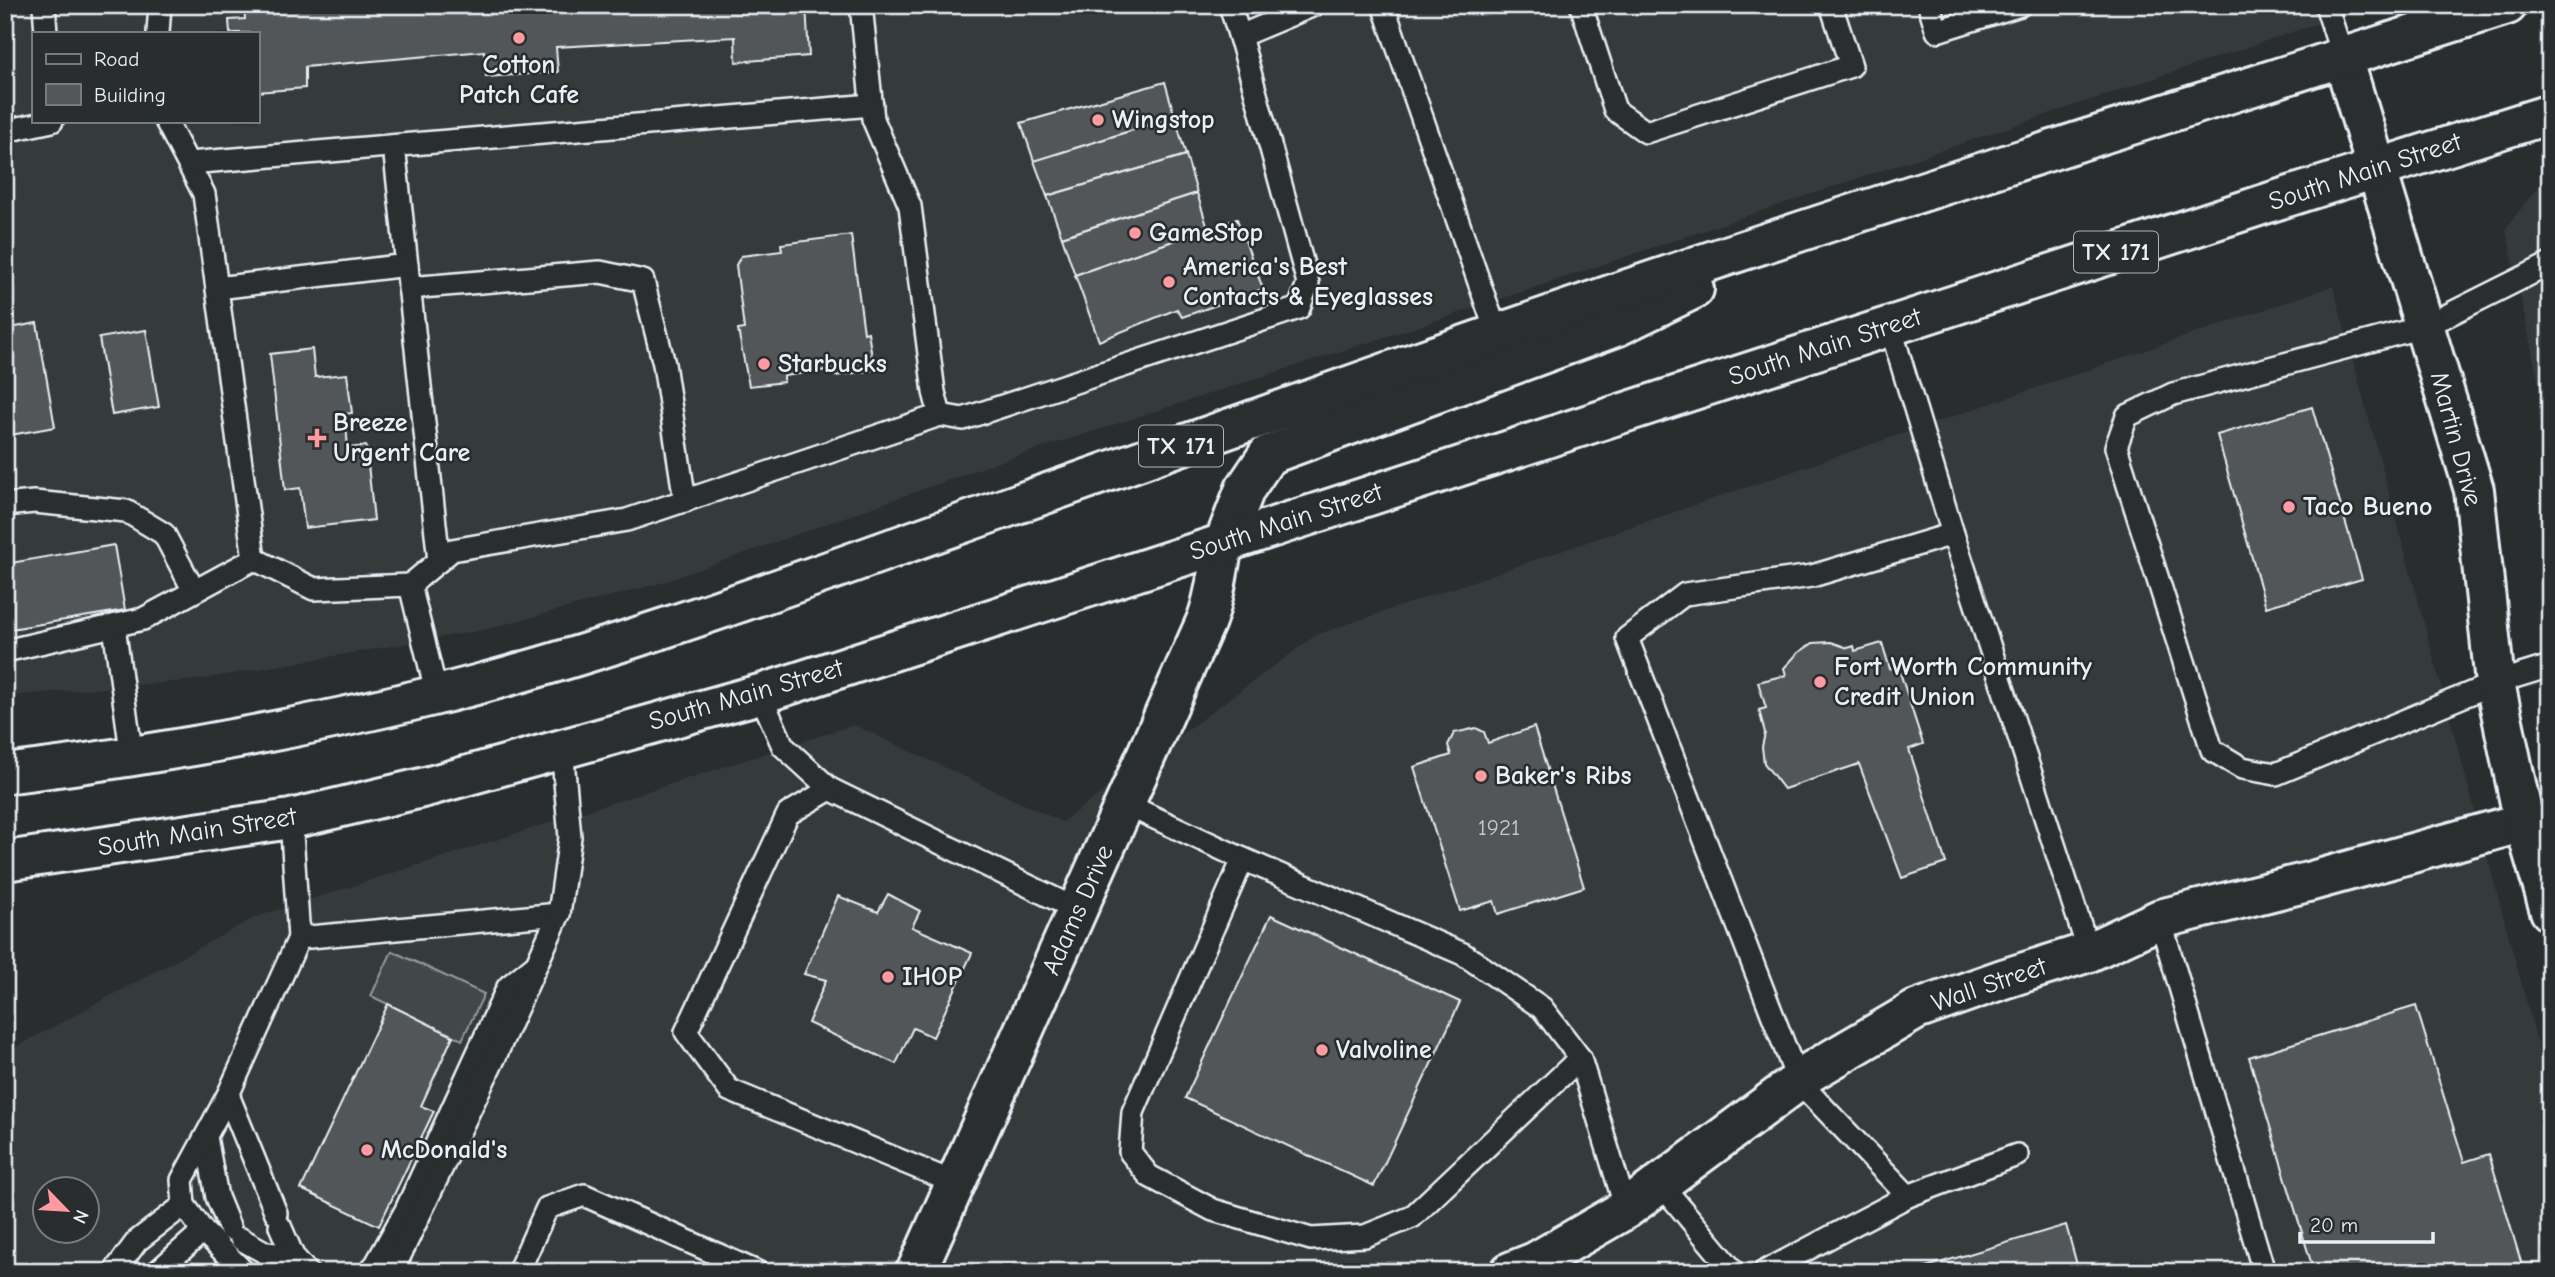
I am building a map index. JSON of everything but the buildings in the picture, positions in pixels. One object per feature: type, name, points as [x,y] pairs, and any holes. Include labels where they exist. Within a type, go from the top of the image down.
[{"type":"main road","name":"TX 171","points":[[5,774],[132,758],[285,731],[438,695],[586,654],[733,605],[1497,334],[1847,216],[2507,5]]},
{"type":"main road","name":"Martin Drive","points":[[2343,58],[2474,489],[2496,682],[2537,818],[2550,911]]},
{"type":"main road","name":"South Main Street","points":[[5,861],[291,819],[426,787],[760,694],[2550,114]]},
{"type":"main road","name":"Adams Drive","points":[[916,1272],[1214,600],[1216,572],[1224,543],[1245,488],[1268,455],[1618,326],[1847,216]]},
{"type":"main road","name":"Wall Street","points":[[1512,1271],[1535,1262],[1626,1209],[1798,1081],[1916,1010],[2089,952],[2160,919],[2537,818]]},
{"type":"lane","points":[[44,5],[46,32]]},
{"type":"lane","points":[[158,32],[160,5]]},
{"type":"lane","points":[[861,5],[873,119],[910,206],[934,392],[940,415]]},
{"type":"lane","points":[[254,559],[314,589],[410,585],[452,550],[627,520],[940,415],[963,419],[1299,308],[1308,283],[1230,5]]},
{"type":"lane","points":[[1241,41],[1240,36],[1314,5]]},
{"type":"lane","points":[[1383,5],[1497,334]]},
{"type":"lane","points":[[1581,5],[1615,110],[1646,132],[1851,66],[1831,5]]},
{"type":"lane","points":[[1929,5],[1937,31],[1972,12],[2020,5]]},
{"type":"lane","points":[[2326,5],[2343,58]]},
{"type":"lane","points":[[189,163],[872,105]]},
{"type":"lane","points":[[5,131],[47,122]]},
{"type":"lane","points":[[167,122],[204,194],[254,559]]},
{"type":"lane","points":[[394,146],[439,561]]},
{"type":"lane","points":[[2550,264],[2426,326],[2173,394],[2127,416],[2116,447],[2212,750],[2242,768],[2276,774],[2496,682],[2550,667]]},
{"type":"lane","points":[[217,288],[407,265]]},
{"type":"lane","points":[[409,288],[600,272],[643,281],[664,364],[685,501]]},
{"type":"lane","points":[[1890,326],[1953,534],[2089,952]]},
{"type":"lane","points":[[5,505],[34,502],[126,511],[164,534],[194,591]]},
{"type":"lane","points":[[1908,1196],[1798,1081],[1627,638],[1685,594],[1812,576],[1953,534]]},
{"type":"lane","points":[[5,651],[143,619],[254,559]]},
{"type":"lane","points":[[410,585],[438,695]]},
{"type":"lane","points":[[114,626],[132,758]]},
{"type":"lane","points":[[760,694],[783,746],[830,789],[1078,909]]},
{"type":"lane","points":[[391,1272],[494,1059],[559,914],[570,837],[562,748]]},
{"type":"lane","points":[[830,789],[788,814],[686,1032],[729,1090],[955,1182]]},
{"type":"lane","points":[[1125,804],[1243,859],[1463,954],[1542,1008],[1580,1058],[1626,1209]]},
{"type":"lane","points":[[244,1272],[203,1231],[184,1205],[182,1180],[228,1096],[299,939],[291,819]]},
{"type":"lane","points":[[1243,859],[1133,1112],[1130,1152],[1149,1176],[1213,1210],[1311,1239],[1365,1236],[1412,1217],[1580,1058]]},
{"type":"lane","points":[[299,939],[559,914]]},
{"type":"lane","points":[[2160,919],[2263,1272]]},
{"type":"lane","points":[[369,1272],[406,1210],[508,987],[536,965]]},
{"type":"lane","points":[[228,1096],[278,1220],[300,1264]]},
{"type":"lane","points":[[206,1137],[217,1197],[235,1234],[266,1253],[300,1264]]},
{"type":"lane","points":[[1764,1272],[1908,1196],[2017,1155]]},
{"type":"lane","points":[[1660,1183],[1734,1272]]},
{"type":"lane","points":[[517,1272],[547,1208],[584,1195],[757,1272]]},
{"type":"lane","points":[[114,1272],[136,1241],[184,1205]]},
{"type":"lane","points":[[157,1272],[203,1231]]},
{"type":"shaded area","points":[[5,5],[2372,5],[1441,319],[1004,460],[661,583],[483,630],[196,680],[5,696]]},
{"type":"shaded area","points":[[2550,171],[2550,436],[2506,228]]},
{"type":"shaded area","points":[[2333,286],[2550,1089],[2550,1272],[5,1272],[5,1053],[256,917],[854,725],[1062,822],[1316,635]]},
{"type":"shaded area","points":[[392,951],[484,994],[462,1040],[371,996]]},
{"type":"place","name":"Cotton Patch Cafe","points":[[519,38]]},
{"type":"place","name":"Wingstop","points":[[1098,120]]},
{"type":"place","name":"GameStop","points":[[1135,233]]},
{"type":"place","name":"America's Best Contacts & Eyeglasses","points":[[1169,282]]},
{"type":"place","name":"Starbucks","points":[[764,364]]},
{"type":"place","name":"Breeze Urgent Care","points":[[317,438]]},
{"type":"place","name":"Taco Bueno","points":[[2289,507]]},
{"type":"place","name":"Fort Worth Community Credit Union","points":[[1820,682]]},
{"type":"place","name":"Baker's Ribs","points":[[1481,776]]},
{"type":"place","name":"IHOP","points":[[888,977]]},
{"type":"place","name":"Valvoline","points":[[1322,1050]]},
{"type":"place","name":"McDonald's","points":[[367,1150]]}]
